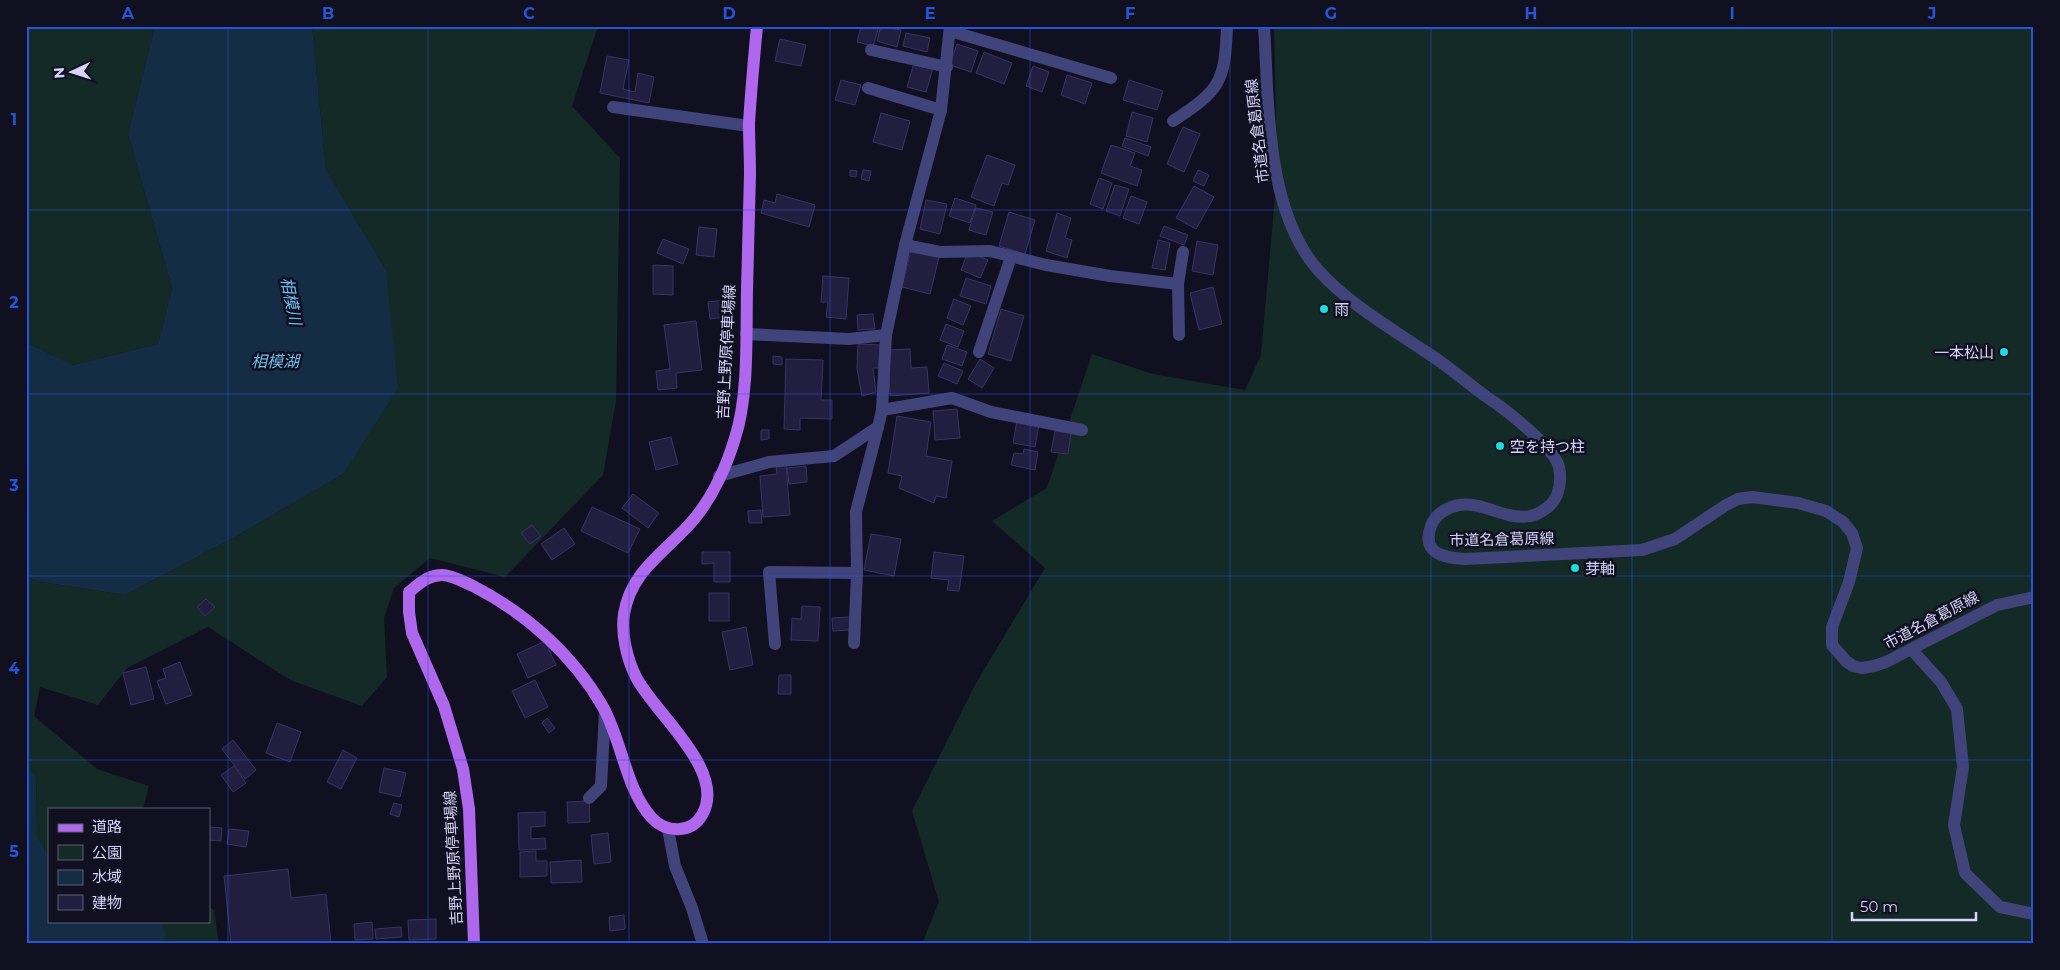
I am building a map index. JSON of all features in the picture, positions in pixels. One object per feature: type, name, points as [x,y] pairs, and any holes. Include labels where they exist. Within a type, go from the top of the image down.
[{"type":"main road","name":"吉野上野原停車場線","points":[[474,944],[469,809],[463,768],[444,706],[412,633],[409,612],[409,592],[422,580],[443,575],[462,581],[488,594],[519,614],[545,636],[587,682],[605,711],[620,746],[634,787],[644,808],[655,822],[668,829],[682,829],[694,824],[703,814],[707,797],[705,778],[694,755],[636,677],[628,656],[624,637],[624,616],[629,594],[636,580],[647,566],[696,517],[719,476],[737,434],[742,408],[746,334],[749,126],[757,26]]},
{"type":"street","points":[[1173,121],[1203,101],[1221,79],[1226,58],[1227,26]]},
{"type":"street","name":"市道名倉葛原線","points":[[1264,26],[1275,162],[1289,218],[1306,253],[1330,282],[1360,308],[1424,350],[1499,405],[1554,455],[1559,466],[1559,490],[1555,500],[1538,514],[1518,517],[1471,505],[1448,508],[1432,522],[1429,532],[1431,549],[1438,555],[1447,558],[1464,559],[1642,550],[1675,539],[1738,499],[1752,497],[1798,503],[1826,511],[1843,522],[1852,534],[1857,548],[1849,582],[1832,627],[1832,645],[1846,661],[1862,668],[1874,666],[1912,650],[1997,605],[2034,597]]},
{"type":"street","points":[[854,643],[857,573],[856,512],[882,410],[886,335],[906,245],[942,110],[950,29],[1111,78]]},
{"type":"street","points":[[871,50],[947,67]]},
{"type":"street","points":[[868,88],[942,110]]},
{"type":"street","points":[[613,107],[749,126]]},
{"type":"street","points":[[906,245],[940,252],[990,251],[1011,257],[1101,274],[1178,284]]},
{"type":"street","points":[[1179,335],[1178,284],[1183,252]]},
{"type":"street","points":[[979,352],[1011,257]]},
{"type":"street","points":[[746,334],[848,339],[886,335]]},
{"type":"street","points":[[882,410],[952,398],[991,412],[1082,430]]},
{"type":"street","points":[[719,476],[769,462],[834,456],[878,427]]},
{"type":"street","points":[[775,644],[769,572],[857,573]]},
{"type":"street","points":[[1912,650],[1941,682],[1957,709],[1963,767],[1954,825],[1965,873],[2000,907],[2034,914]]},
{"type":"street","points":[[589,798],[601,786],[605,711]]},
{"type":"street","points":[[668,829],[675,866],[692,908],[703,944]]},
{"type":"green space","points":[[26,26],[155,26],[128,134],[172,288],[158,344],[73,365],[26,342]]},
{"type":"green space","points":[[312,26],[598,26],[572,106],[620,158],[616,401],[603,475],[505,577],[430,558],[394,588],[384,618],[387,677],[362,706],[290,680],[208,627],[127,668],[98,705],[40,687],[34,716],[97,769],[149,786],[143,808],[48,808],[48,854],[37,836],[36,776],[26,766],[26,577],[41,582],[125,595],[235,537],[343,474],[386,270],[326,169]]},
{"type":"green space","points":[[1274,26],[2034,26],[2034,944],[922,944],[939,902],[912,811],[976,683],[1045,568],[992,521],[1047,488],[1092,354],[1153,374],[1245,390],[1261,355],[1277,174]]},
{"type":"green space","points":[[210,908],[214,910],[219,944],[162,944],[165,934],[159,922],[210,922]]},
{"type":"water","name":"相模湖","points":[[155,26],[312,26],[326,169],[386,270],[398,388],[343,474],[235,537],[125,595],[41,582],[26,577],[26,342],[73,365],[158,344],[172,288],[128,134]]},
{"type":"water","points":[[26,766],[36,776],[37,836],[48,854],[48,922],[160,922],[166,934],[162,944],[26,944]]},
{"type":"building","points":[[861,26],[879,26],[873,46],[857,42]]},
{"type":"building","points":[[881,26],[901,30],[897,47],[877,41]]},
{"type":"building","points":[[906,33],[930,38],[927,52],[903,46]]},
{"type":"building","points":[[780,39],[806,45],[801,66],[775,61]]},
{"type":"building","points":[[957,44],[978,51],[971,72],[950,65]]},
{"type":"building","points":[[984,52],[1012,63],[1004,84],[976,73]]},
{"type":"building","points":[[607,56],[629,60],[623,89],[635,92],[638,73],[654,77],[649,103],[600,93]]},
{"type":"building","points":[[914,63],[933,68],[926,92],[907,87]]},
{"type":"building","points":[[1033,66],[1049,72],[1042,92],[1026,86]]},
{"type":"building","points":[[1067,75],[1092,83],[1085,104],[1061,95]]},
{"type":"building","points":[[841,80],[861,85],[855,105],[835,100]]},
{"type":"building","points":[[1129,80],[1163,91],[1157,110],[1123,100]]},
{"type":"building","points":[[1132,112],[1153,118],[1147,142],[1126,136]]},
{"type":"building","points":[[881,113],[910,121],[902,150],[873,142]]},
{"type":"building","points":[[1183,127],[1200,134],[1184,172],[1167,164]]},
{"type":"building","points":[[1125,138],[1151,147],[1148,156],[1122,146]]},
{"type":"building","points":[[1111,145],[1135,153],[1130,166],[1142,170],[1137,186],[1101,173]]},
{"type":"building","points":[[987,155],[1015,165],[1008,185],[1002,183],[994,206],[971,197]]},
{"type":"building","points":[[850,170],[857,171],[856,177],[850,176]]},
{"type":"building","points":[[863,170],[871,171],[869,181],[861,179]]},
{"type":"building","points":[[1198,170],[1209,175],[1204,186],[1193,181]]},
{"type":"building","points":[[1099,178],[1112,183],[1103,209],[1090,204]]},
{"type":"building","points":[[1115,185],[1129,189],[1120,216],[1106,211]]},
{"type":"building","points":[[1194,186],[1214,197],[1196,229],[1176,218]]},
{"type":"building","points":[[777,194],[815,205],[809,227],[761,213],[764,200],[775,203]]},
{"type":"building","points":[[1131,196],[1147,202],[1139,224],[1123,218]]},
{"type":"building","points":[[955,198],[976,205],[970,223],[949,216]]},
{"type":"building","points":[[926,200],[947,204],[940,234],[920,229]]},
{"type":"building","points":[[976,208],[993,212],[986,235],[969,230]]},
{"type":"building","points":[[1009,212],[1035,220],[1025,254],[999,246]]},
{"type":"building","points":[[1057,213],[1071,218],[1065,238],[1072,240],[1067,258],[1046,251]]},
{"type":"building","points":[[1164,226],[1188,235],[1184,245],[1160,236]]},
{"type":"building","points":[[699,227],[717,229],[714,257],[696,255]]},
{"type":"building","points":[[663,239],[689,249],[683,264],[657,253]]},
{"type":"building","points":[[1158,240],[1170,243],[1165,270],[1152,268]]},
{"type":"building","points":[[1197,241],[1218,245],[1213,275],[1192,271]]},
{"type":"building","points":[[911,250],[939,257],[930,294],[902,287]]},
{"type":"building","points":[[968,252],[988,260],[980,278],[961,270]]},
{"type":"building","points":[[653,265],[673,266],[673,295],[653,294]]},
{"type":"building","points":[[823,276],[849,278],[846,319],[826,317],[828,302],[821,302]]},
{"type":"building","points":[[966,278],[991,286],[986,304],[960,296]]},
{"type":"building","points":[[1213,287],[1222,324],[1199,330],[1190,293]]},
{"type":"building","points":[[954,299],[971,306],[963,325],[947,318]]},
{"type":"building","points":[[723,300],[726,317],[710,319],[708,302]]},
{"type":"building","points":[[1001,309],[1024,316],[1011,361],[988,354]]},
{"type":"building","points":[[873,314],[875,329],[858,330],[857,315]]},
{"type":"building","points":[[696,321],[702,370],[676,373],[677,388],[658,390],[656,371],[670,369],[664,325]]},
{"type":"building","points":[[946,324],[964,331],[958,347],[940,340]]},
{"type":"building","points":[[858,344],[880,345],[879,368],[873,368],[876,392],[862,396],[857,369]]},
{"type":"building","points":[[947,345],[967,352],[962,366],[942,359]]},
{"type":"building","points":[[910,349],[911,368],[927,367],[929,393],[890,396],[888,350]]},
{"type":"building","points":[[773,356],[782,357],[782,365],[773,364]]},
{"type":"building","points":[[786,359],[823,360],[821,400],[832,400],[832,419],[800,418],[800,430],[784,429]]},
{"type":"building","points":[[980,359],[994,368],[982,388],[968,379]]},
{"type":"building","points":[[944,363],[963,371],[957,384],[938,376]]},
{"type":"building","points":[[957,409],[960,438],[935,440],[933,411]]},
{"type":"building","points":[[897,416],[931,422],[926,456],[952,461],[946,498],[936,496],[934,503],[899,488],[902,476],[888,473]]},
{"type":"building","points":[[1017,420],[1039,424],[1035,447],[1013,443]]},
{"type":"building","points":[[761,430],[769,430],[769,439],[761,440]]},
{"type":"building","points":[[1055,431],[1071,433],[1068,454],[1051,452]]},
{"type":"building","points":[[671,437],[678,464],[656,470],[649,442]]},
{"type":"building","points":[[1024,449],[1038,452],[1035,470],[1011,465],[1014,453],[1023,454]]},
{"type":"building","points":[[776,465],[786,465],[790,515],[763,517],[760,476],[777,474]]},
{"type":"building","points":[[806,466],[807,482],[789,484],[787,468]]},
{"type":"building","points":[[633,494],[659,513],[648,528],[622,508]]},
{"type":"building","points":[[592,507],[640,529],[628,553],[581,531]]},
{"type":"building","points":[[761,510],[762,523],[749,523],[748,511]]},
{"type":"building","points":[[532,525],[541,536],[530,544],[521,533]]},
{"type":"building","points":[[564,528],[575,544],[552,560],[541,544]]},
{"type":"building","points":[[871,534],[901,539],[894,576],[864,570]]},
{"type":"building","points":[[702,552],[730,552],[730,582],[714,582],[714,563],[702,564]]},
{"type":"building","points":[[934,552],[964,556],[959,591],[947,590],[949,580],[931,578]]},
{"type":"building","points":[[709,593],[729,593],[729,621],[709,621]]},
{"type":"building","points":[[206,599],[215,607],[205,616],[197,607]]},
{"type":"building","points":[[802,606],[820,607],[818,641],[791,640],[792,618],[801,619]]},
{"type":"building","points":[[850,617],[850,630],[833,631],[832,618]]},
{"type":"building","points":[[746,627],[753,665],[730,670],[722,632]]},
{"type":"building","points":[[545,641],[556,665],[528,678],[517,654]]},
{"type":"building","points":[[180,662],[192,695],[166,704],[157,681],[166,678],[163,669]]},
{"type":"building","points":[[146,667],[154,699],[131,705],[123,673]]},
{"type":"building","points":[[779,675],[791,675],[791,694],[778,694]]},
{"type":"building","points":[[535,680],[548,707],[525,718],[512,691]]},
{"type":"building","points":[[547,718],[555,728],[549,733],[542,723]]},
{"type":"building","points":[[277,723],[301,732],[290,762],[266,753]]},
{"type":"building","points":[[233,740],[256,770],[245,779],[222,749]]},
{"type":"building","points":[[343,750],[357,758],[341,789],[327,782]]},
{"type":"building","points":[[234,766],[246,783],[233,792],[221,775]]},
{"type":"building","points":[[384,768],[406,773],[400,797],[379,792]]},
{"type":"building","points":[[589,801],[590,822],[568,823],[567,802]]},
{"type":"building","points":[[394,803],[402,805],[399,817],[390,814]]},
{"type":"building","points":[[545,812],[545,826],[531,827],[531,839],[545,838],[546,849],[519,850],[518,813]]},
{"type":"building","points":[[210,827],[222,828],[221,841],[210,840]]},
{"type":"building","points":[[229,829],[249,831],[246,847],[227,844]]},
{"type":"building","points":[[608,833],[611,862],[594,864],[591,835]]},
{"type":"building","points":[[536,851],[536,861],[547,861],[547,876],[520,877],[520,852]]},
{"type":"building","points":[[581,860],[582,882],[551,883],[550,862]]},
{"type":"building","points":[[288,869],[291,898],[326,894],[331,944],[231,944],[224,876]]},
{"type":"building","points":[[624,915],[625,929],[610,931],[609,917]]},
{"type":"building","points":[[436,919],[436,939],[409,940],[408,920]]},
{"type":"building","points":[[372,922],[373,939],[355,940],[354,924]]},
{"type":"building","points":[[401,927],[402,937],[376,939],[375,929]]},
{"type":"place","name":"雨","points":[[1324,309]]},
{"type":"place","name":"一本松山","points":[[2004,352]]},
{"type":"place","name":"空を持つ柱","points":[[1500,446]]},
{"type":"place","name":"芽軸","points":[[1575,568]]},
{"type":"water label","name":"相模川","points":[[291,301]]}]
